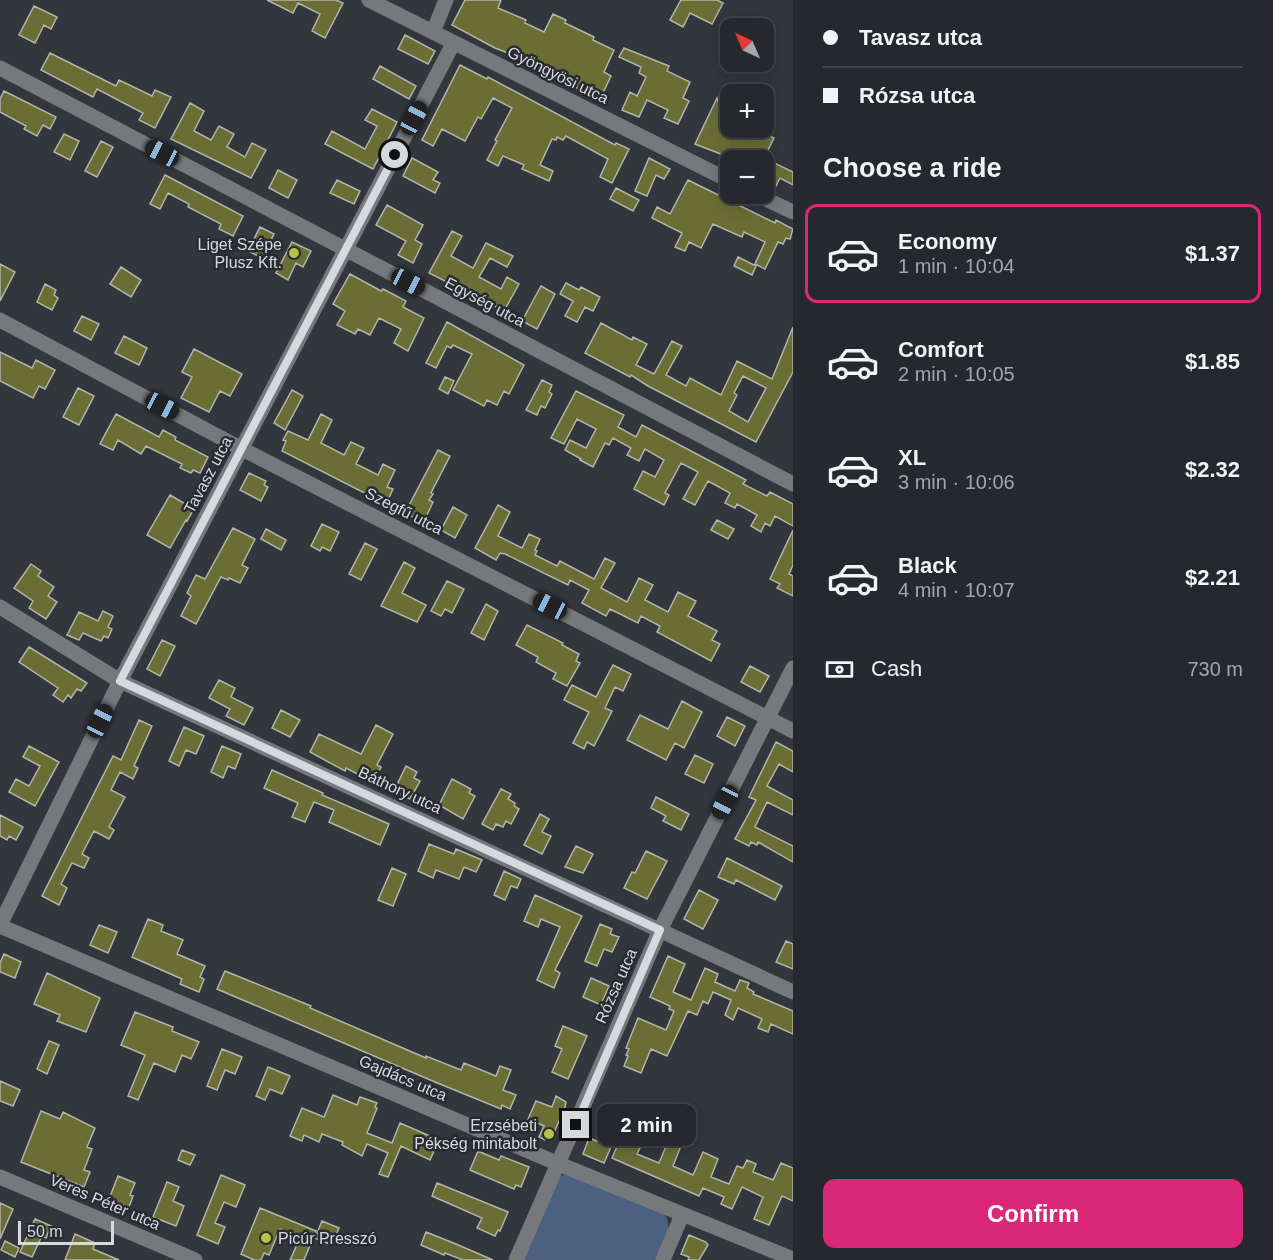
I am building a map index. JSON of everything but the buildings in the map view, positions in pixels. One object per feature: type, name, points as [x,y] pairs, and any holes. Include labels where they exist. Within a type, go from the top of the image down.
[{"type":"street","name":"Gyöngyösi utca","points":[[369,0],[720,176]]},
{"type":"street","points":[[433,32],[446,0]]},
{"type":"street","name":"Tavasz utca","points":[[0,925],[120,681],[453,44]]},
{"type":"street","name":"Egység utca","points":[[0,68],[793,484]]},
{"type":"street","points":[[774,203],[793,212]]},
{"type":"street","name":"Szegfű utca","points":[[0,320],[242,449],[793,731]]},
{"type":"street","name":"Báthory utca","points":[[0,607],[120,681],[793,992]]},
{"type":"street","name":"Rózsa utca","points":[[516,1260],[660,930],[793,668]]},
{"type":"street","name":"Gajdács utca","points":[[0,925],[559,1164],[793,1259]]},
{"type":"street","name":"Veres Péter utca","points":[[0,1177],[195,1260]]},
{"type":"street","points":[[663,1260],[682,1215]]},
{"type":"shaded area","points":[[568,1173],[663,1212],[667,1218],[668,1230],[656,1260],[523,1260],[555,1186],[561,1176]]},
{"type":"place","name":"Liget Szépe Plusz Kft.","points":[[294,253]]},
{"type":"place","name":"Erzsébeti Pékség mintabolt","points":[[549,1134]]},
{"type":"place","name":"Picúr Presszó","points":[[266,1238]]},
{"type":"route","points":[[395,155],[120,681],[660,930],[576,1125]]}]
